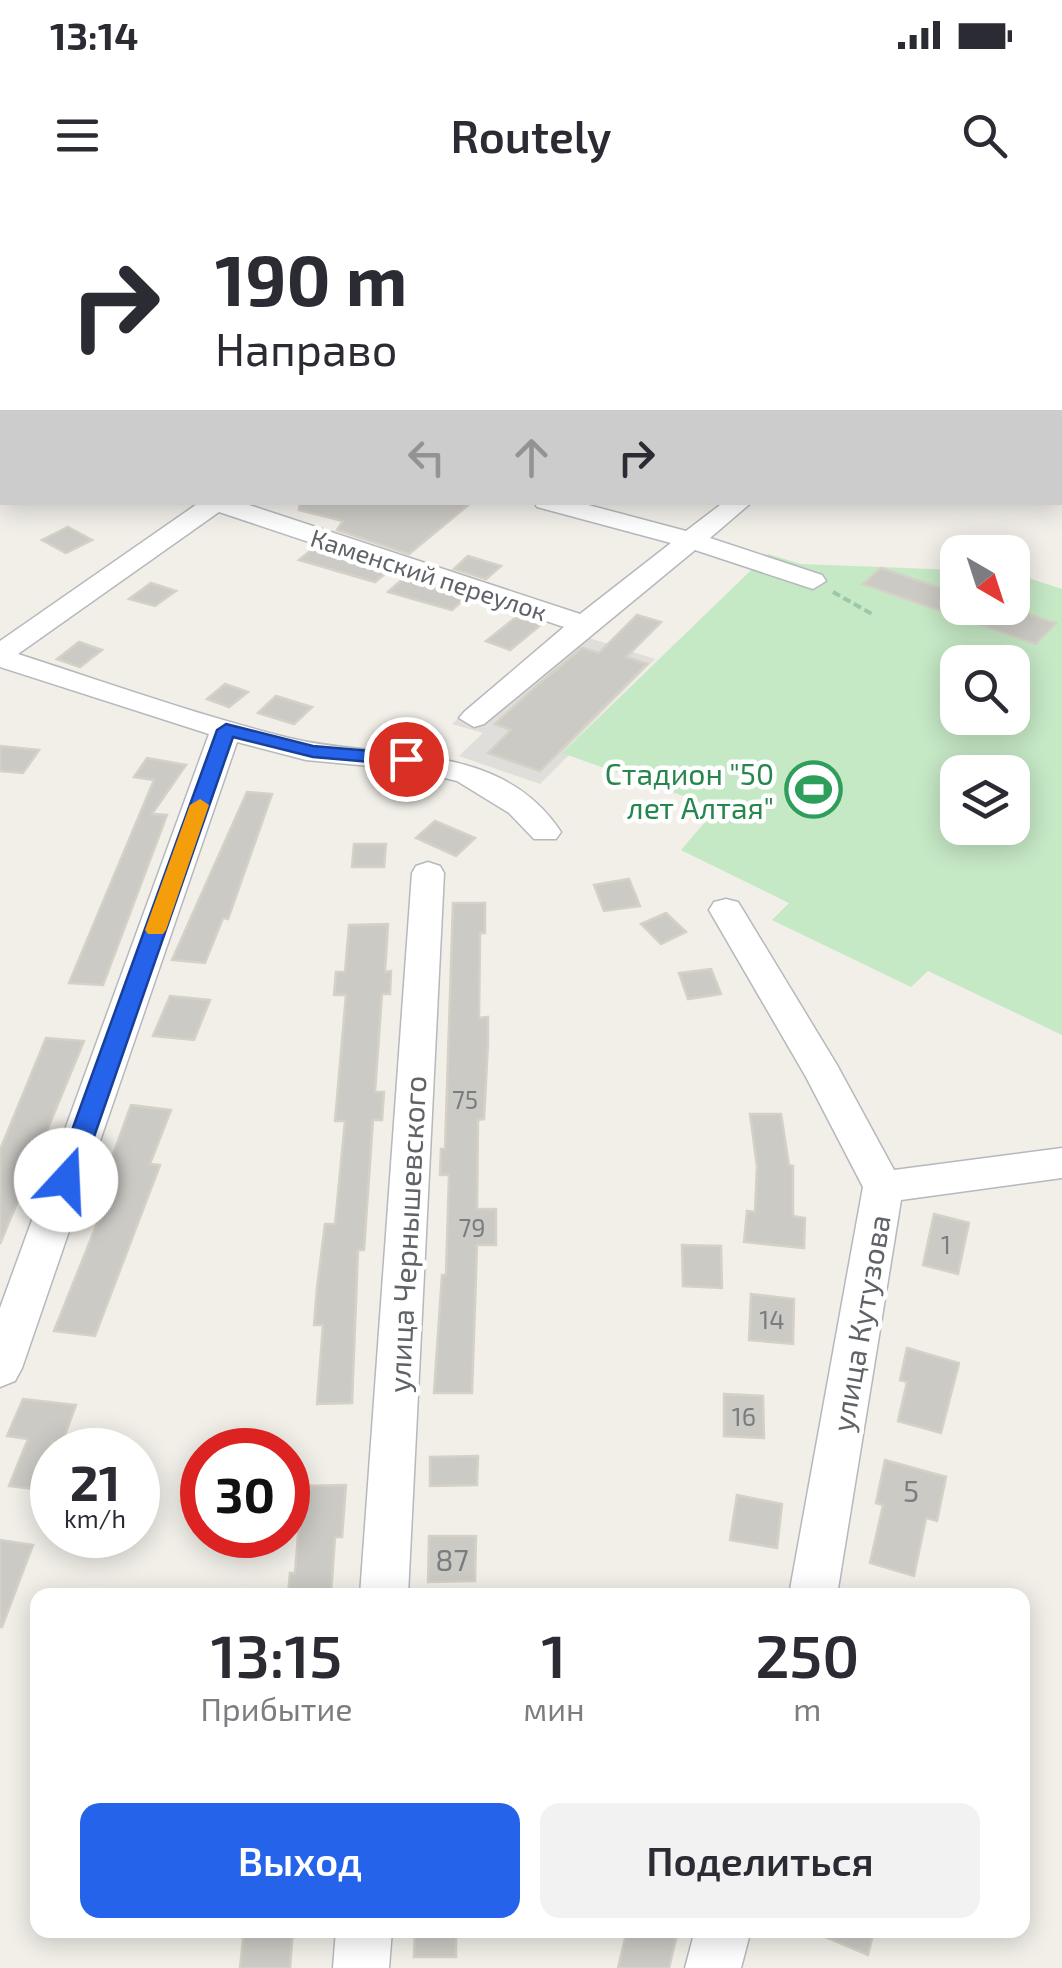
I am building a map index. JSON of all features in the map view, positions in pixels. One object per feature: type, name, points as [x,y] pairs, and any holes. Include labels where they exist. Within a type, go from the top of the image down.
[{"type":"street","points":[[0,656],[214,505]]},
{"type":"street","name":"Каменский переулок","points":[[223,505],[586,625]]},
{"type":"street","points":[[558,505],[693,540],[812,581]]},
{"type":"street","points":[[474,718],[736,505]]},
{"type":"street","points":[[0,656],[226,730],[313,752],[437,762],[510,798],[545,832]]},
{"type":"street","points":[[0,1368],[226,730]]},
{"type":"street","name":"улица Чернышевского","points":[[384,1588],[428,873]]},
{"type":"street","name":"улица Кутузова","points":[[726,910],[883,1187],[814,1588]]},
{"type":"street","points":[[883,1187],[1062,1163]]},
{"type":"street","points":[[361,1968],[363,1938]]},
{"type":"street","points":[[713,1968],[722,1938]]},
{"type":"path","points":[[812,581],[872,614]]},
{"type":"shaded area","points":[[561,629],[655,659],[563,752],[569,755],[540,784],[459,756],[483,733],[452,724]]},
{"type":"green space","name":"Стадион \"50 лет Алтая\"","points":[[768,554],[801,564],[940,569],[940,625],[1030,625],[1030,579],[1062,589],[1062,1035],[928,971],[911,987],[772,920],[789,903],[681,850],[717,808],[562,753]]},
{"type":"building","points":[[300,505],[468,505],[409,554],[337,530],[343,521],[299,510]]},
{"type":"building","points":[[68,527],[92,540],[66,553],[42,540]]},
{"type":"building","points":[[314,548],[387,572],[375,582],[299,560]]},
{"type":"building","points":[[468,556],[501,566],[486,579],[454,569]]},
{"type":"building","points":[[881,568],[940,588],[940,611],[863,584]]},
{"type":"building","points":[[404,578],[465,598],[452,610],[388,592]]},
{"type":"building","points":[[151,583],[176,591],[155,606],[129,599]]},
{"type":"building","points":[[637,615],[661,622],[626,657],[647,664],[540,771],[488,753],[511,730],[495,724],[582,648],[599,653]]},
{"type":"building","points":[[1030,615],[1056,623],[1036,644],[981,625],[1030,625]]},
{"type":"building","points":[[522,617],[542,624],[510,650],[486,641],[514,619]]},
{"type":"building","points":[[79,642],[102,650],[80,667],[57,659]]},
{"type":"building","points":[[225,684],[248,692],[229,707],[207,699]]},
{"type":"building","points":[[276,696],[312,707],[294,724],[258,713]]},
{"type":"building","points":[[0,746],[39,750],[23,773],[0,771]]},
{"type":"building","points":[[147,758],[186,765],[152,814],[167,815],[103,985],[69,983],[154,780],[134,777]]},
{"type":"building","points":[[247,792],[272,794],[228,919],[223,918],[205,963],[172,960]]},
{"type":"building","points":[[435,821],[475,838],[456,856],[416,838]]},
{"type":"building","points":[[354,844],[386,844],[384,867],[352,867]]},
{"type":"building","points":[[629,879],[640,906],[604,911],[594,885]]},
{"type":"building","points":[[453,903],[485,903],[485,933],[480,933],[479,1018],[488,1017],[488,1043],[484,1119],[478,1120],[477,1209],[496,1209],[496,1245],[477,1245],[472,1393],[434,1393],[442,1275],[446,1275],[449,1175],[440,1175],[441,1149],[445,1149]]},
{"type":"building","points":[[666,913],[686,932],[661,944],[641,924]]},
{"type":"building","points":[[388,924],[385,972],[391,971],[390,994],[382,994],[375,1092],[384,1092],[382,1120],[373,1120],[364,1250],[358,1250],[352,1403],[317,1404],[323,1325],[314,1325],[317,1288],[325,1224],[335,1224],[345,1121],[335,1121],[346,995],[334,995],[336,972],[345,972],[349,925]]},
{"type":"building","points":[[711,969],[721,994],[688,999],[679,973]]},
{"type":"building","points":[[170,996],[210,1000],[194,1040],[153,1036]]},
{"type":"building","points":[[46,1038],[84,1041],[0,1244],[0,1150]]},
{"type":"building","points":[[131,1105],[171,1110],[150,1164],[160,1165],[95,1336],[54,1331],[111,1189],[101,1188]]},
{"type":"building","points":[[750,1114],[781,1114],[789,1165],[793,1166],[793,1216],[805,1218],[804,1248],[744,1242],[747,1211],[755,1212],[757,1166]]},
{"type":"building","points":[[934,1214],[969,1223],[958,1274],[923,1265]]},
{"type":"building","points":[[682,1245],[721,1246],[722,1288],[683,1286]]},
{"type":"building","points":[[751,1294],[794,1299],[793,1344],[749,1340]]},
{"type":"building","points":[[907,1348],[959,1363],[941,1433],[898,1421],[907,1382],[900,1380]]},
{"type":"building","points":[[724,1394],[763,1396],[764,1438],[724,1436]]},
{"type":"building","points":[[23,1399],[76,1405],[68,1428],[30,1428],[30,1488],[9,1486],[28,1439],[7,1436]]},
{"type":"building","points":[[478,1456],[477,1485],[430,1486],[430,1457]]},
{"type":"building","points":[[885,1460],[946,1477],[937,1521],[926,1518],[914,1576],[870,1563],[883,1505],[876,1503]]},
{"type":"building","points":[[346,1485],[342,1537],[335,1537],[331,1588],[289,1588],[290,1573],[295,1573],[296,1558],[310,1558],[310,1486]]},
{"type":"building","points":[[737,1495],[782,1504],[777,1548],[730,1540]]},
{"type":"building","points":[[429,1536],[476,1536],[475,1581],[428,1582]]},
{"type":"building","points":[[0,1540],[30,1545],[30,1553],[0,1627]]},
{"type":"building","points":[[243,1938],[292,1938],[290,1968],[240,1968]]},
{"type":"building","points":[[415,1938],[456,1938],[456,1957],[414,1957]]},
{"type":"building","points":[[625,1938],[676,1938],[669,1968],[618,1968]]},
{"type":"building","points":[[828,1938],[872,1938],[868,1955]]},
{"type":"slow traffic","points":[[155,930],[200,805]]},
{"type":"place","name":"Стадион \"50 лет Алтая\"","points":[[813,790]]},
{"type":"route","points":[[66,1180],[226,730],[313,752],[406,759]]}]
